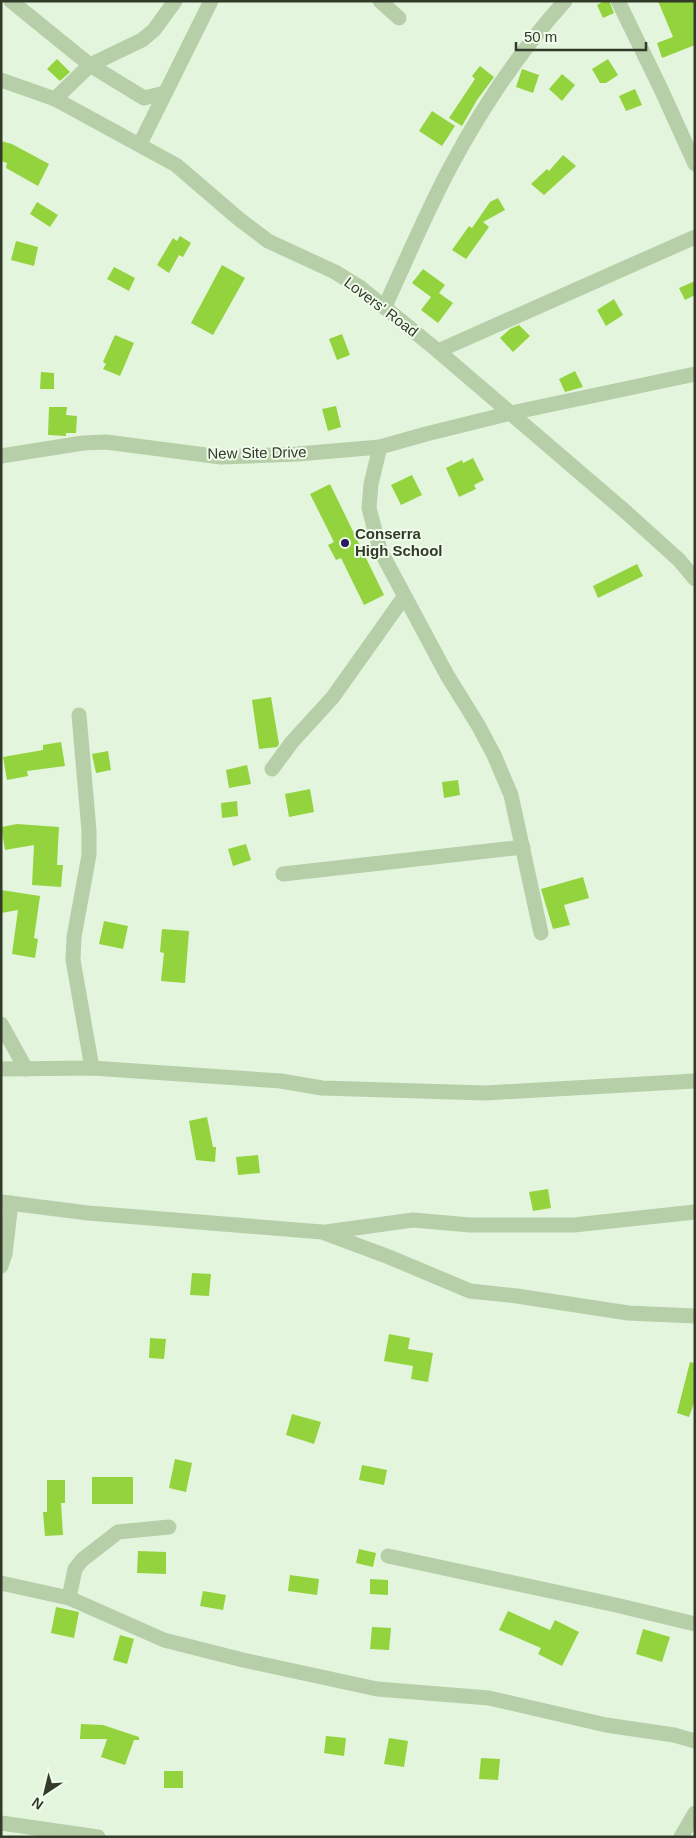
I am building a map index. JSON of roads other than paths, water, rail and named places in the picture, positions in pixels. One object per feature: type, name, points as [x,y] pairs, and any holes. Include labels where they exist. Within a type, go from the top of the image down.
[{"type":"street","points":[[10,1],[90,65],[144,98],[165,93]]},
{"type":"street","points":[[55,100],[90,65],[142,40],[154,30],[175,1]]},
{"type":"street","points":[[140,144],[211,1]]},
{"type":"street","points":[[380,1],[399,18]]},
{"type":"street","points":[[385,306],[452,164],[492,96],[538,31],[565,1]]},
{"type":"street","points":[[618,1],[695,164]]},
{"type":"street","name":"Lovers' Road","points":[[1,80],[55,100],[176,164],[239,219],[268,241],[335,272],[361,288],[385,306],[627,512],[679,560],[695,579]]},
{"type":"street","points":[[438,351],[695,237]]},
{"type":"street","name":"New Site Drive","points":[[1,456],[83,443],[106,442],[221,457],[298,454],[380,447],[511,413],[695,374]]},
{"type":"street","points":[[380,447],[371,484],[369,508],[380,550],[447,675],[494,754],[511,795],[541,933]]},
{"type":"street","points":[[272,769],[292,742],[332,698],[404,597]]},
{"type":"street","points":[[79,715],[89,831],[89,855],[74,938],[73,960],[92,1068]]},
{"type":"street","points":[[283,874],[523,847]]},
{"type":"street","points":[[1,1024],[26,1069]]},
{"type":"street","points":[[1,1069],[92,1068],[281,1081],[322,1088],[485,1093],[613,1087],[695,1080]]},
{"type":"street","points":[[1,1266],[4,1254],[6,1202],[88,1213],[322,1232],[413,1220],[470,1225],[574,1225],[695,1212]]},
{"type":"street","points":[[322,1232],[389,1257],[470,1291],[517,1296],[628,1313],[695,1316]]},
{"type":"street","points":[[69,1598],[75,1569],[82,1560],[118,1532],[169,1527]]},
{"type":"street","points":[[388,1556],[695,1624]]},
{"type":"street","points":[[1,1583],[69,1598],[164,1640],[243,1660],[377,1688],[488,1698],[606,1725],[674,1735],[695,1741]]},
{"type":"street","points":[[681,1837],[695,1813]]},
{"type":"street","points":[[1,1823],[98,1837]]},
{"type":"place","name":"Conserra High School","points":[[345,543]]}]
